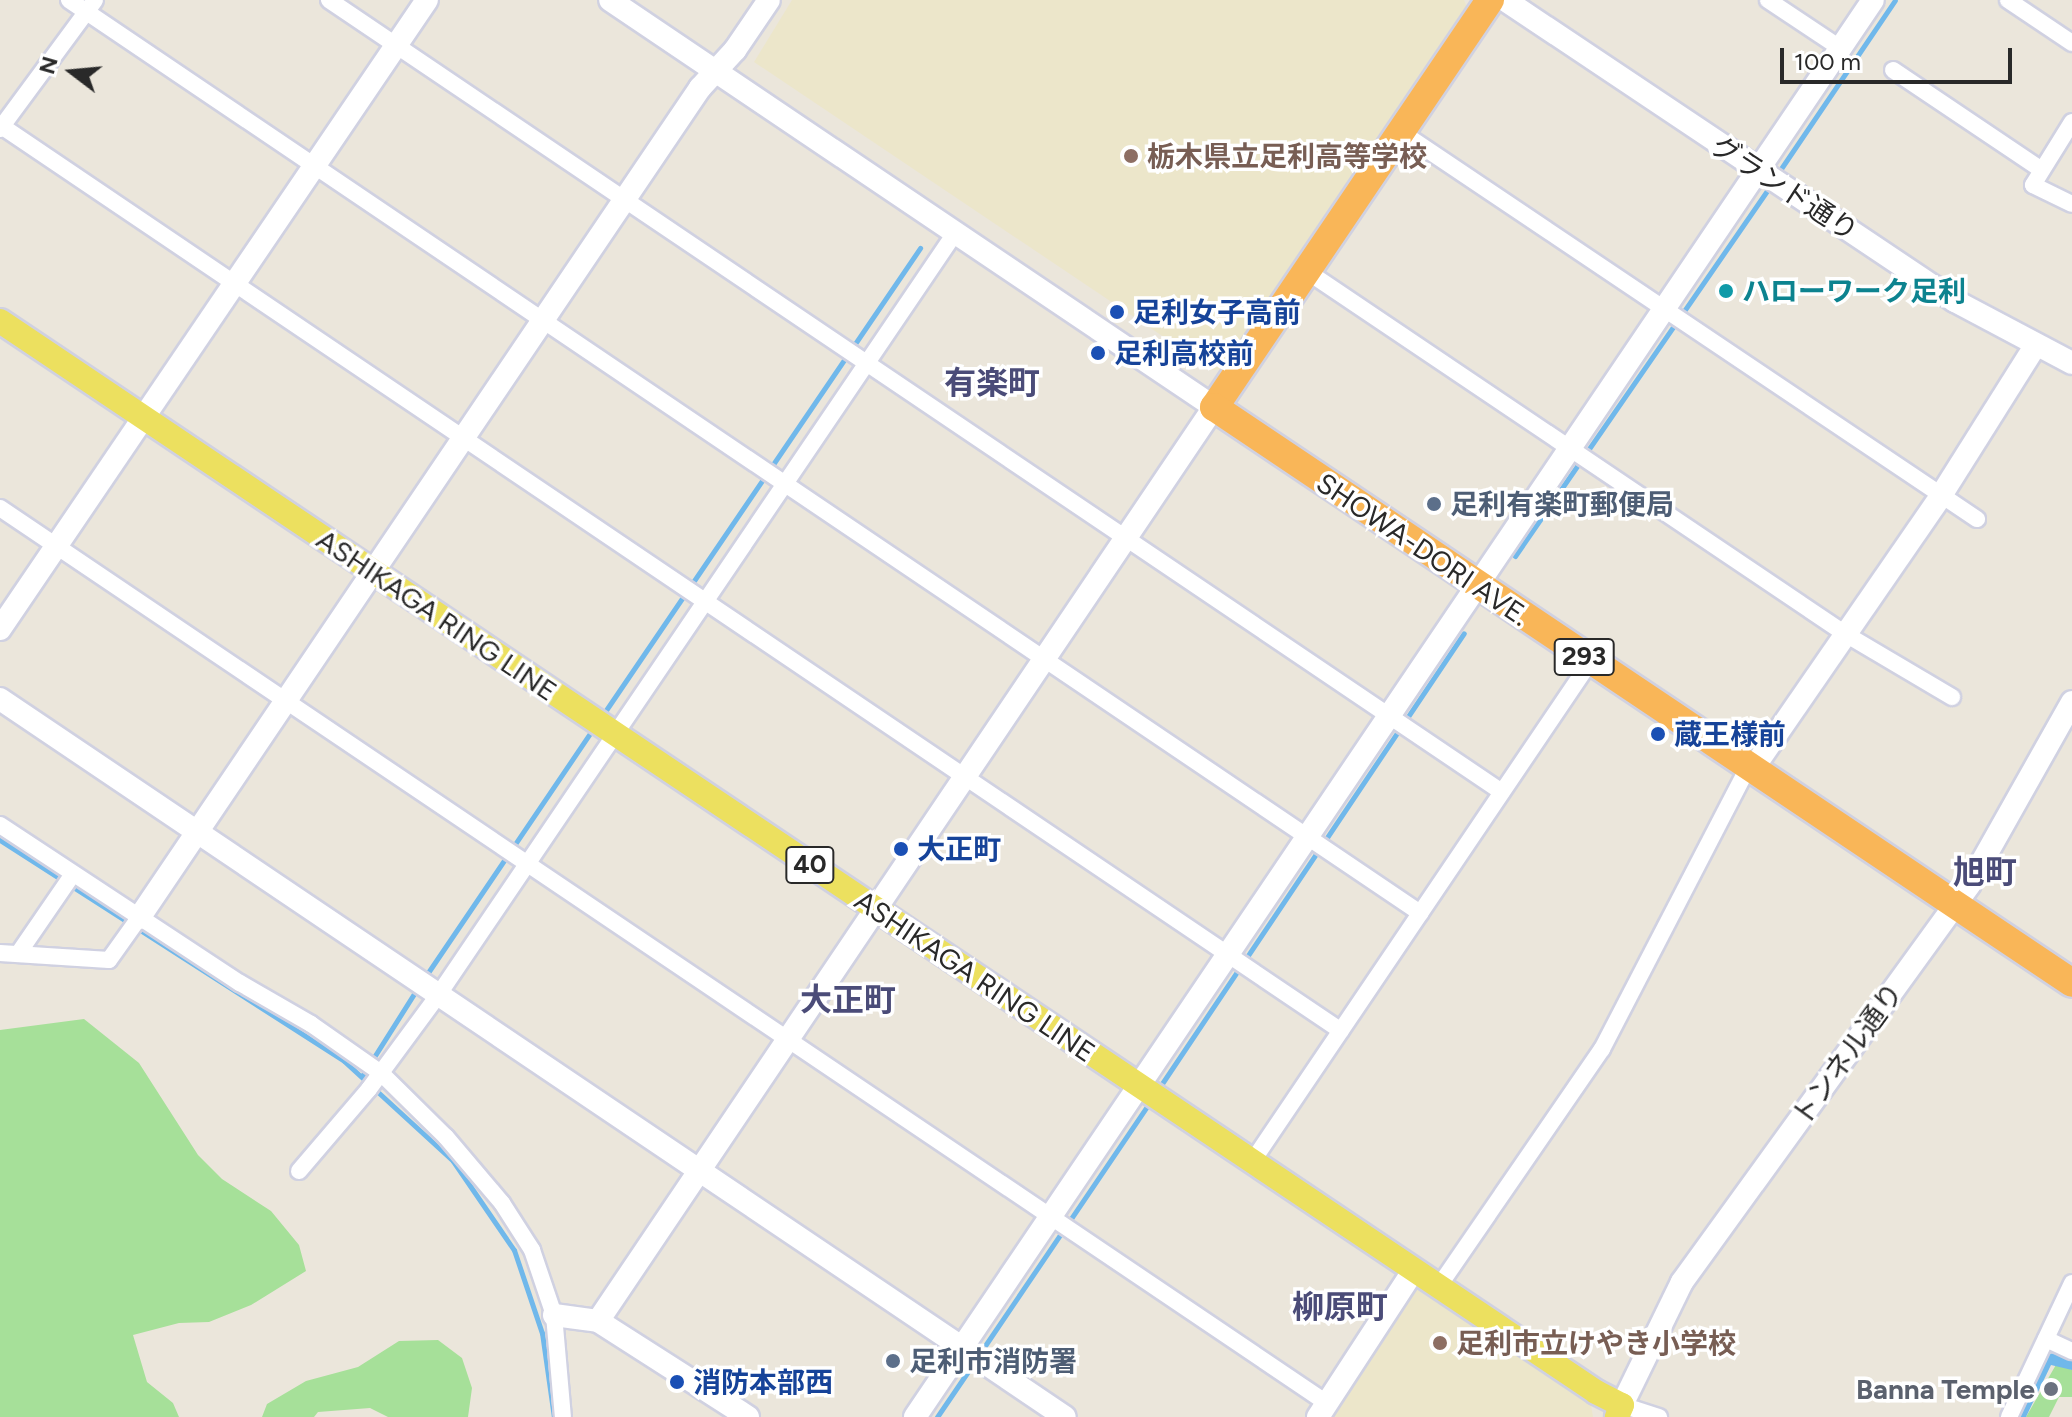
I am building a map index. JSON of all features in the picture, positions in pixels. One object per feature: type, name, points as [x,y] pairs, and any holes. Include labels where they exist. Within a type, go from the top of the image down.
[{"type":"highway","points":[[1214,407],[1490,0]]},
{"type":"highway","name":"SHOWA-DORI AVE.","points":[[1214,407],[2072,983]]},
{"type":"main road","name":"ASHIKAGA RING LINE","points":[[0,321],[140,418],[1439,1286],[1619,1411]]},
{"type":"street","points":[[69,0],[91,6],[316,166],[1420,913]]},
{"type":"street","points":[[329,0],[1502,792]]},
{"type":"street","points":[[0,629],[230,284],[316,166],[427,0]]},
{"type":"street","points":[[598,1321],[963,775],[1214,407],[610,0]]},
{"type":"street","points":[[0,953],[109,960],[700,88],[716,72],[769,0]]},
{"type":"street","name":"グランド通り","points":[[1505,0],[1955,301],[2072,363]]},
{"type":"street","points":[[1768,0],[1840,48]]},
{"type":"street","points":[[915,1417],[1873,0]]},
{"type":"street","points":[[2008,0],[2072,43]]},
{"type":"street","points":[[91,6],[1,127],[1341,1031]]},
{"type":"street","points":[[1893,70],[2042,170]]},
{"type":"street","points":[[2072,122],[2033,185],[2072,204]]},
{"type":"street","points":[[1401,132],[1977,519]]},
{"type":"street","points":[[299,1171],[381,1073],[439,994],[528,866],[702,601],[955,233]]},
{"type":"street","points":[[1308,272],[1847,635],[1952,697]]},
{"type":"street","points":[[1439,1286],[1602,1049],[1750,768],[1847,635],[1940,497],[2035,346]]},
{"type":"street","points":[[0,508],[1051,1216],[1322,1410],[1414,1270]]},
{"type":"street","points":[[1252,1162],[1590,662]]},
{"type":"street","points":[[0,699],[1065,1417]]},
{"type":"street","name":"トンネル通り","points":[[1619,1411],[1682,1282],[1955,905],[2072,702]]},
{"type":"street","points":[[0,825],[139,918],[311,1024],[381,1073],[446,1137],[509,1212],[532,1250],[554,1315],[563,1417]]},
{"type":"street","points":[[18,954],[73,874]]},
{"type":"street","points":[[2009,1417],[2072,1283]]},
{"type":"street","points":[[554,1315],[598,1321],[748,1417]]},
{"type":"street","points":[[2046,1339],[2072,1351]]},
{"type":"street","points":[[1619,1411],[1659,1417]]},
{"type":"shaded area","name":"栃木県立足利高等学校","points":[[792,0],[1464,0],[1468,10],[1225,369],[1213,370],[754,62]]},
{"type":"shaded area","name":"足利市立けやき小学校","points":[[1422,1287],[1590,1399],[1593,1417],[1326,1417],[1410,1288]]},
{"type":"green space","points":[[84,1019],[139,1063],[198,1155],[222,1179],[271,1211],[299,1245],[306,1271],[251,1305],[209,1322],[179,1323],[133,1335],[147,1382],[173,1403],[179,1417],[0,1417],[0,1030]]},
{"type":"green space","points":[[438,1340],[462,1358],[472,1388],[468,1417],[388,1417],[370,1408],[318,1412],[314,1417],[262,1417],[267,1404],[306,1381],[358,1367],[399,1341]]},
{"type":"green space","points":[[2057,1363],[2072,1370],[2072,1397],[2059,1397],[2049,1417],[2026,1417]]},
{"type":"water","points":[[2056,1353],[2072,1361],[2072,1370],[2051,1365],[2026,1417],[2016,1417],[2048,1354]]},
{"type":"waterway","points":[[1776,176],[1895,0]]},
{"type":"waterway","points":[[1515,556],[1771,185]]},
{"type":"waterway","points":[[602,716],[920,248]]},
{"type":"waterway","points":[[1157,1091],[1464,633]]},
{"type":"waterway","points":[[425,977],[594,727]]},
{"type":"waterway","points":[[0,840],[344,1061],[453,1161],[514,1250],[542,1333],[554,1417]]},
{"type":"waterway","points":[[362,1076],[417,989]]},
{"type":"waterway","points":[[980,1353],[1149,1103]]},
{"type":"waterway","points":[[937,1417],[975,1361]]},
{"type":"place","name":"栃木県立足利高等学校","points":[[1131,156]]},
{"type":"place","name":"ハローワーク足利","points":[[1726,291]]},
{"type":"place","name":"足利女子高前","points":[[1117,312]]},
{"type":"place","name":"足利高校前","points":[[1098,353]]},
{"type":"place","name":"足利有楽町郵便局","points":[[1434,504]]},
{"type":"place","name":"蔵王様前","points":[[1658,734]]},
{"type":"place","name":"大正町","points":[[901,849]]},
{"type":"place","name":"足利市立けやき小学校","points":[[1440,1343]]},
{"type":"place","name":"足利市消防署","points":[[893,1361]]},
{"type":"place","name":"消防本部西","points":[[677,1382]]},
{"type":"place","name":"Banna Temple","points":[[2051,1389]]},
{"type":"district","name":"有楽町","points":[[992,383]]},
{"type":"district","name":"旭町","points":[[1985,872]]},
{"type":"district","name":"大正町","points":[[848,1000]]},
{"type":"district","name":"柳原町","points":[[1340,1307]]}]
